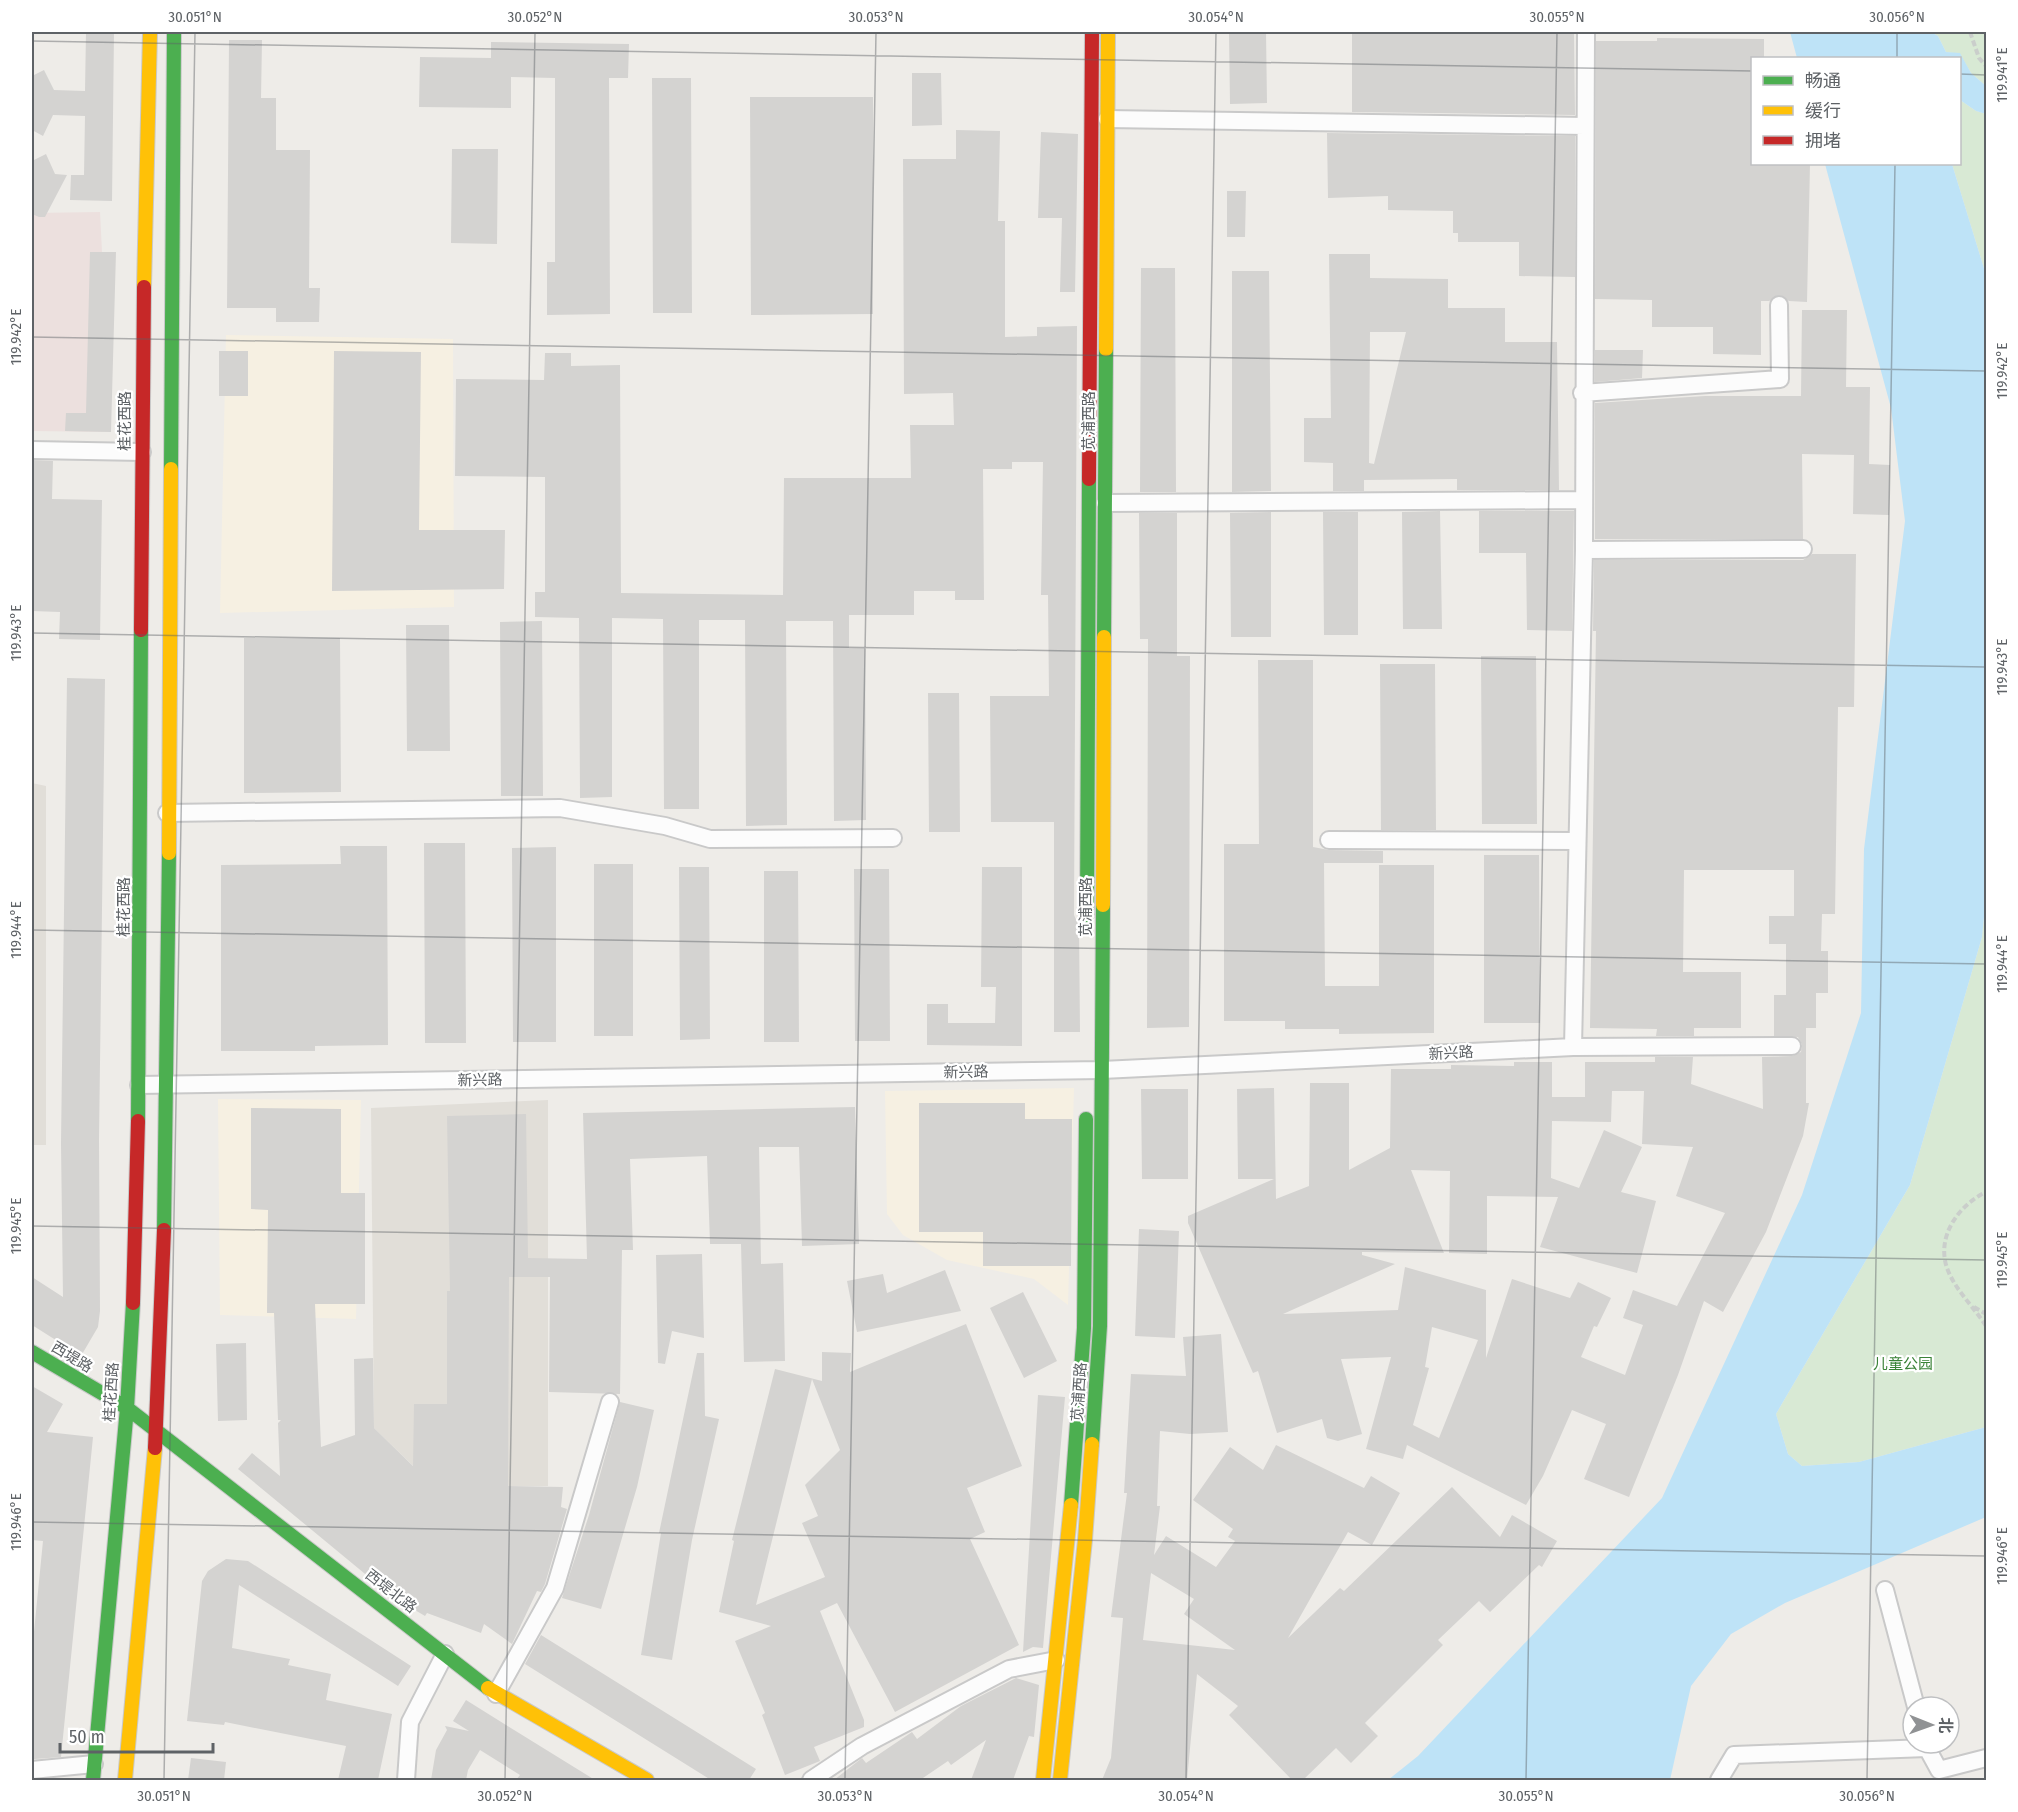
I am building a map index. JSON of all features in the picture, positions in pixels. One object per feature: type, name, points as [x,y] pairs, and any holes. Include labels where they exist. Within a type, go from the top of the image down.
[{"type":"street","name":"桂花西路","points":[[94,1772],[127,1408],[139,1086],[142,452],[150,32]]},
{"type":"street","points":[[125,1780],[156,1431],[167,1085],[167,813],[174,32]]},
{"type":"street","name":"苋浦西路","points":[[1087,928],[1092,32]]},
{"type":"street","name":"苋浦西路","points":[[1060,1780],[1085,1540],[1100,1326],[1091,1070],[1105,503],[1108,32]]},
{"type":"street","points":[[1573,1047],[1584,550],[1582,393],[1586,32]]},
{"type":"street","points":[[1107,119],[1584,126]]},
{"type":"street","points":[[1582,393],[1780,379],[1779,305]]},
{"type":"street","points":[[32,450],[142,452]]},
{"type":"street","points":[[1105,503],[1584,500]]},
{"type":"street","points":[[1584,550],[1803,549]]},
{"type":"street","points":[[167,813],[560,808],[665,826],[710,840],[893,838]]},
{"type":"street","points":[[1329,840],[1576,841]]},
{"type":"street","name":"新兴路","points":[[139,1086],[1091,1070],[1573,1047],[1792,1046]]},
{"type":"street","name":"苋浦西路","points":[[1043,1780],[1068,1543],[1084,1328],[1086,1105]]},
{"type":"street","name":"西堤路","points":[[32,1352],[127,1408]]},
{"type":"street","points":[[496,1694],[555,1588],[610,1401]]},
{"type":"street","name":"西堤北路","points":[[127,1408],[496,1694],[647,1780]]},
{"type":"street","points":[[1885,1590],[1913,1695]]},
{"type":"street","points":[[406,1780],[410,1722],[445,1654]]},
{"type":"street","points":[[811,1780],[862,1746],[1009,1670],[1056,1660]]},
{"type":"street","points":[[1719,1780],[1734,1755],[1901,1746]]},
{"type":"street","points":[[1931,1755],[1939,1770],[1986,1758]]},
{"type":"street","points":[[32,1770],[94,1772]]},
{"type":"path","points":[[1970,32],[1979,58],[1986,66]]},
{"type":"path","points":[[1986,1187],[1986,1192],[1969,1200],[1958,1213],[1948,1231],[1945,1250],[1946,1267],[1955,1284],[1986,1326]]},
{"type":"path","points":[[1973,1306],[1986,1314]]},
{"type":"shaded area","points":[[100,212],[111,432],[32,431],[32,213]]},
{"type":"shaded area","points":[[226,335],[453,339],[454,607],[220,613]]},
{"type":"shaded area","points":[[32,783],[46,786],[46,1145],[32,1145]]},
{"type":"shaded area","points":[[1074,1088],[1068,1305],[1034,1279],[947,1260],[903,1235],[887,1214],[885,1091]]},
{"type":"shaded area","points":[[218,1099],[361,1100],[356,1319],[220,1315]]},
{"type":"shaded area","points":[[548,1100],[548,1486],[434,1486],[374,1428],[371,1108]]},
{"type":"green space","points":[[1931,32],[1986,32],[1986,86],[1971,73],[1960,54],[1946,52],[1938,36]]},
{"type":"green space","points":[[1961,101],[1976,111],[1986,114],[1986,275],[1952,165],[1961,165]]},
{"type":"green space","name":"儿童公园","points":[[1986,897],[1986,1427],[1859,1462],[1802,1466],[1788,1454],[1776,1414],[1910,1185],[1982,937]]},
{"type":"water","points":[[1790,32],[1931,32],[1938,36],[1946,52],[1960,53],[1971,73],[1986,86],[1986,114],[1976,111],[1961,101],[1961,57],[1797,57]]},
{"type":"water","points":[[1825,165],[1952,165],[1986,275],[1986,897],[1982,937],[1910,1185],[1776,1414],[1788,1454],[1802,1466],[1859,1462],[1986,1427],[1986,1517],[1785,1603],[1731,1634],[1691,1686],[1670,1780],[1388,1780],[1418,1756],[1662,1498],[1802,1195],[1861,1013],[1864,849],[1905,521],[1891,408]]},
{"type":"building","points":[[86,32],[114,32],[112,201],[70,200],[71,175],[84,175],[85,116],[53,115],[43,136],[32,130],[32,76],[44,70],[54,90],[85,91]]},
{"type":"building","points":[[1229,32],[1266,32],[1267,103],[1230,104]]},
{"type":"building","points":[[1352,32],[1574,32],[1575,115],[1352,112]]},
{"type":"building","points":[[1657,38],[1764,39],[1764,57],[1751,57],[1751,165],[1810,165],[1807,302],[1789,301],[1779,295],[1769,301],[1761,301],[1761,355],[1713,354],[1713,327],[1652,327],[1652,300],[1595,299],[1596,41],[1657,41]]},
{"type":"building","points":[[229,40],[262,40],[261,98],[276,98],[276,150],[310,150],[309,288],[320,288],[319,322],[276,322],[276,308],[227,308]]},
{"type":"building","points":[[491,42],[629,44],[628,78],[609,78],[610,314],[547,315],[547,262],[555,262],[555,78],[511,77],[511,108],[419,107],[420,57],[491,58]]},
{"type":"building","points":[[912,73],[941,73],[942,125],[912,126]]},
{"type":"building","points":[[652,78],[691,78],[692,313],[653,313]]},
{"type":"building","points":[[750,97],[873,97],[873,314],[751,315]]},
{"type":"building","points":[[956,130],[1000,131],[998,221],[1005,221],[1005,337],[1037,336],[1037,327],[1077,326],[1074,915],[1079,926],[1080,1032],[1054,1032],[1054,822],[991,822],[990,696],[1049,696],[1048,595],[1041,595],[1043,462],[1012,462],[1012,469],[983,469],[984,600],[955,600],[955,591],[914,591],[914,615],[849,615],[849,648],[865,648],[866,820],[834,821],[833,621],[786,621],[787,825],[746,826],[745,620],[699,620],[699,809],[664,809],[663,619],[612,618],[612,797],[580,798],[579,618],[535,617],[535,592],[545,592],[545,477],[455,476],[456,379],[544,380],[545,353],[571,353],[571,366],[620,365],[621,593],[783,595],[784,478],[911,478],[910,425],[954,425],[953,393],[904,394],[903,159],[956,159]]},
{"type":"building","points":[[1041,132],[1078,134],[1075,292],[1060,292],[1062,218],[1038,218]]},
{"type":"building","points":[[1327,133],[1575,136],[1575,277],[1519,276],[1519,242],[1458,242],[1458,233],[1453,233],[1453,211],[1388,210],[1388,196],[1328,198]]},
{"type":"building","points":[[452,149],[498,149],[497,244],[451,243]]},
{"type":"building","points":[[46,154],[55,174],[67,175],[45,217],[39,217],[32,214],[32,161]]},
{"type":"building","points":[[1227,191],[1246,191],[1245,237],[1227,237]]},
{"type":"building","points":[[90,252],[116,252],[111,432],[65,431],[66,413],[86,413]]},
{"type":"building","points":[[1329,254],[1370,254],[1370,278],[1448,279],[1448,308],[1505,308],[1505,342],[1557,342],[1559,490],[1457,490],[1457,479],[1364,480],[1364,491],[1333,491],[1333,463],[1304,462],[1304,418],[1331,418]],"holes":[[[1370,332],[1406,332],[1374,464],[1369,463]]]},
{"type":"building","points":[[1141,268],[1175,268],[1176,492],[1140,492]]},
{"type":"building","points":[[1232,271],[1269,271],[1271,491],[1232,492]]},
{"type":"building","points":[[1802,310],[1847,310],[1846,387],[1870,387],[1869,464],[1890,465],[1889,515],[1853,514],[1854,455],[1802,454],[1803,539],[1595,539],[1595,403],[1705,396],[1801,396]]},
{"type":"building","points":[[1595,350],[1643,350],[1642,378],[1595,382]]},
{"type":"building","points":[[219,351],[248,351],[248,396],[219,396]]},
{"type":"building","points":[[334,351],[421,352],[419,530],[505,530],[504,589],[332,591]]},
{"type":"building","points":[[32,460],[53,461],[52,499],[102,500],[100,640],[59,639],[60,612],[32,611]]},
{"type":"building","points":[[1440,511],[1442,629],[1403,629],[1402,512]]},
{"type":"building","points":[[1479,511],[1574,511],[1572,631],[1527,630],[1526,553],[1479,553]]},
{"type":"building","points":[[1271,512],[1271,637],[1231,637],[1230,513]]},
{"type":"building","points":[[1323,512],[1358,512],[1358,635],[1324,635]]},
{"type":"building","points":[[1139,513],[1177,513],[1177,656],[1190,656],[1189,1027],[1147,1028],[1148,639],[1140,639]]},
{"type":"building","points":[[1812,554],[1856,554],[1854,707],[1838,707],[1835,914],[1822,914],[1821,951],[1828,951],[1828,993],[1816,993],[1816,1028],[1806,1028],[1806,1103],[1809,1103],[1803,1136],[1766,1232],[1723,1312],[1704,1301],[1678,1375],[1629,1497],[1584,1479],[1606,1424],[1572,1410],[1543,1476],[1526,1505],[1407,1445],[1403,1459],[1366,1449],[1391,1357],[1341,1359],[1362,1434],[1338,1441],[1327,1438],[1322,1419],[1277,1433],[1258,1371],[1253,1373],[1188,1223],[1188,1216],[1274,1179],[1238,1179],[1237,1089],[1274,1088],[1276,1199],[1309,1186],[1310,1083],[1349,1083],[1349,1170],[1390,1148],[1391,1069],[1451,1069],[1451,1065],[1514,1066],[1514,1062],[1552,1062],[1552,1097],[1585,1097],[1585,1062],[1655,1062],[1655,1057],[1693,1057],[1691,1084],[1763,1109],[1762,1057],[1792,1056],[1801,1052],[1802,1045],[1798,1037],[1774,1036],[1774,995],[1786,995],[1786,944],[1769,944],[1769,916],[1794,916],[1794,870],[1684,870],[1683,972],[1741,972],[1741,1028],[1694,1028],[1694,1036],[1656,1036],[1657,1029],[1590,1028],[1596,631],[1593,631],[1594,560],[1803,560]],"holes":[[[1612,1091],[1644,1091],[1642,1144],[1693,1147],[1676,1196],[1725,1213],[1677,1306],[1633,1290],[1623,1318],[1643,1325],[1625,1375],[1581,1357],[1594,1326],[1597,1327],[1611,1298],[1578,1282],[1570,1298],[1512,1279],[1486,1358],[1486,1290],[1405,1267],[1398,1310],[1283,1314],[1395,1264],[1362,1255],[1362,1252],[1444,1253],[1411,1170],[1450,1171],[1449,1253],[1487,1254],[1487,1196],[1558,1197],[1540,1247],[1637,1273],[1656,1201],[1621,1192],[1642,1147],[1604,1130],[1579,1188],[1551,1178],[1552,1121],[1611,1122]],[[1432,1327],[1478,1340],[1439,1438],[1413,1425],[1429,1368],[1425,1367]]]},
{"type":"building","points":[[542,621],[543,796],[501,796],[500,622]]},
{"type":"building","points":[[406,625],[449,625],[450,751],[407,751]]},
{"type":"building","points":[[244,638],[340,638],[341,792],[244,793]]},
{"type":"building","points":[[1481,656],[1536,656],[1537,824],[1482,824]]},
{"type":"building","points":[[1258,660],[1313,660],[1313,847],[1329,850],[1383,851],[1383,863],[1324,863],[1325,986],[1379,986],[1379,865],[1434,865],[1434,1033],[1339,1034],[1339,1029],[1285,1029],[1285,1021],[1224,1021],[1224,844],[1259,844]]},
{"type":"building","points":[[1380,664],[1435,664],[1436,830],[1381,830]]},
{"type":"building","points":[[67,678],[105,679],[99,1140],[100,1311],[98,1327],[81,1356],[32,1325],[32,1277],[63,1297],[61,1144]]},
{"type":"building","points":[[928,693],[959,693],[960,832],[929,832]]},
{"type":"building","points":[[424,843],[465,843],[466,1043],[425,1043]]},
{"type":"building","points":[[340,846],[387,846],[388,1045],[315,1046],[315,1051],[221,1051],[221,865],[341,864]]},
{"type":"building","points":[[556,847],[556,1042],[513,1042],[512,848]]},
{"type":"building","points":[[1484,855],[1539,855],[1540,1023],[1484,1023]]},
{"type":"building","points":[[594,864],[633,864],[633,1036],[594,1036]]},
{"type":"building","points":[[679,867],[709,867],[710,1039],[680,1040]]},
{"type":"building","points":[[982,867],[1022,867],[1022,1046],[927,1045],[927,1004],[948,1004],[948,1023],[995,1023],[996,987],[981,987]]},
{"type":"building","points":[[854,869],[889,869],[890,1041],[855,1041]]},
{"type":"building","points":[[764,871],[798,871],[799,1042],[764,1042]]},
{"type":"building","points":[[1141,1089],[1188,1089],[1188,1179],[1142,1179]]},
{"type":"building","points":[[919,1103],[1025,1103],[1025,1119],[1072,1119],[1071,1266],[983,1266],[983,1232],[919,1232]]},
{"type":"building","points":[[855,1107],[859,1244],[802,1246],[799,1147],[759,1147],[761,1264],[783,1263],[785,1361],[744,1362],[741,1244],[710,1244],[707,1156],[630,1159],[633,1250],[622,1250],[620,1394],[549,1392],[550,1277],[509,1277],[508,1486],[563,1487],[561,1507],[567,1509],[545,1584],[541,1592],[537,1591],[512,1644],[484,1624],[481,1633],[427,1613],[425,1616],[393,1597],[238,1469],[252,1453],[280,1476],[278,1423],[281,1420],[278,1420],[274,1313],[267,1313],[268,1210],[251,1209],[251,1108],[341,1109],[341,1193],[365,1193],[365,1304],[315,1304],[321,1447],[355,1435],[354,1359],[373,1358],[374,1428],[413,1466],[414,1404],[447,1404],[447,1291],[450,1291],[447,1116],[526,1114],[528,1258],[587,1259],[583,1113]]},
{"type":"building","points":[[1139,1229],[1179,1231],[1175,1338],[1135,1336]]},
{"type":"building","points":[[702,1254],[704,1338],[672,1331],[665,1364],[658,1363],[656,1255]]},
{"type":"building","points":[[945,1270],[961,1311],[857,1332],[847,1281],[883,1274],[887,1293]]},
{"type":"building","points":[[1023,1292],[1057,1361],[1024,1378],[990,1308]]},
{"type":"building","points":[[966,1324],[1022,1466],[967,1488],[985,1532],[970,1539],[1019,1645],[895,1712],[837,1603],[820,1611],[864,1720],[864,1727],[814,1747],[820,1761],[785,1775],[762,1715],[765,1713],[735,1641],[771,1626],[719,1612],[734,1541],[732,1540],[775,1369],[822,1381],[822,1352],[851,1353],[850,1372]],"holes":[[[812,1379],[840,1450],[805,1485],[818,1516],[802,1523],[825,1577],[756,1605]]]},
{"type":"building","points":[[1221,1334],[1228,1432],[1190,1434],[1160,1431],[1157,1506],[1160,1506],[1154,1555],[1166,1536],[1216,1567],[1235,1541],[1228,1537],[1233,1529],[1193,1500],[1230,1447],[1263,1470],[1276,1445],[1364,1488],[1371,1476],[1400,1493],[1372,1545],[1348,1532],[1288,1638],[1340,1588],[1344,1591],[1452,1487],[1500,1537],[1512,1515],[1557,1541],[1542,1567],[1539,1565],[1490,1612],[1479,1601],[1438,1640],[1443,1645],[1365,1723],[1378,1736],[1351,1763],[1336,1748],[1303,1780],[1292,1780],[1229,1715],[1238,1706],[1197,1674],[1187,1780],[1102,1780],[1111,1758],[1123,1618],[1111,1617],[1127,1493],[1124,1493],[1131,1374],[1186,1376],[1183,1337]],"holes":[[[1151,1573],[1194,1599],[1184,1614],[1235,1650],[1143,1640]]]},
{"type":"building","points":[[246,1343],[247,1420],[218,1421],[216,1344]]},
{"type":"building","points":[[697,1353],[704,1353],[705,1416],[719,1419],[692,1540],[672,1660],[641,1655],[661,1533],[659,1533]]},
{"type":"building","points":[[32,1386],[63,1404],[47,1432],[93,1437],[61,1757],[35,1759],[32,1759],[32,1652],[43,1541],[32,1540]]},
{"type":"building","points":[[1038,1395],[1065,1397],[1043,1648],[1033,1647],[1023,1652]]},
{"type":"building","points":[[620,1402],[654,1410],[637,1487],[601,1609],[562,1598],[589,1515]]},
{"type":"building","points":[[226,1559],[248,1561],[411,1666],[398,1686],[239,1585],[232,1648],[290,1659],[288,1665],[331,1674],[326,1700],[392,1714],[378,1780],[338,1780],[346,1746],[225,1722],[224,1725],[187,1721],[202,1581],[208,1571]]},
{"type":"building","points":[[541,1635],[756,1769],[749,1780],[711,1780],[525,1664]]},
{"type":"building","points":[[1016,1678],[1039,1685],[1034,1737],[1029,1736],[1013,1780],[971,1780],[986,1740],[951,1765],[948,1761],[920,1780],[834,1780],[862,1758],[866,1763],[912,1732],[917,1739],[961,1706]]},
{"type":"building","points":[[466,1700],[595,1780],[516,1780],[520,1775],[480,1750],[468,1770],[466,1780],[431,1780],[436,1750],[447,1730],[445,1726],[469,1731],[453,1721]]},
{"type":"building","points":[[191,1758],[226,1762],[224,1780],[188,1780]]},
{"type":"traffic: fast","points":[[171,469],[174,32]]},
{"type":"traffic: fast","points":[[1104,637],[1106,349]]},
{"type":"traffic: fast","points":[[1087,915],[1089,479]]},
{"type":"traffic: fast","points":[[138,1121],[141,630]]},
{"type":"traffic: fast","points":[[164,1230],[169,853]]},
{"type":"traffic: fast","points":[[1092,1444],[1100,1326],[1103,905]]},
{"type":"traffic: fast","points":[[1071,1505],[1084,1328],[1086,1119]]},
{"type":"traffic: fast","points":[[93,1780],[127,1408],[133,1303]]},
{"type":"traffic: fast","points":[[32,1352],[127,1408],[488,1688]]},
{"type":"traffic: slow","points":[[144,287],[150,32]]},
{"type":"traffic: slow","points":[[1106,349],[1108,32]]},
{"type":"traffic: slow","points":[[169,853],[171,469]]},
{"type":"traffic: slow","points":[[1103,905],[1104,637]]},
{"type":"traffic: slow","points":[[1060,1780],[1085,1540],[1092,1444]]},
{"type":"traffic: slow","points":[[125,1780],[155,1448]]},
{"type":"traffic: slow","points":[[1043,1780],[1071,1505]]},
{"type":"traffic: slow","points":[[488,1688],[647,1780]]},
{"type":"traffic: jam","points":[[1089,479],[1092,32]]},
{"type":"traffic: jam","points":[[141,630],[144,287]]},
{"type":"traffic: jam","points":[[133,1303],[138,1121]]},
{"type":"traffic: jam","points":[[155,1448],[164,1230]]}]
